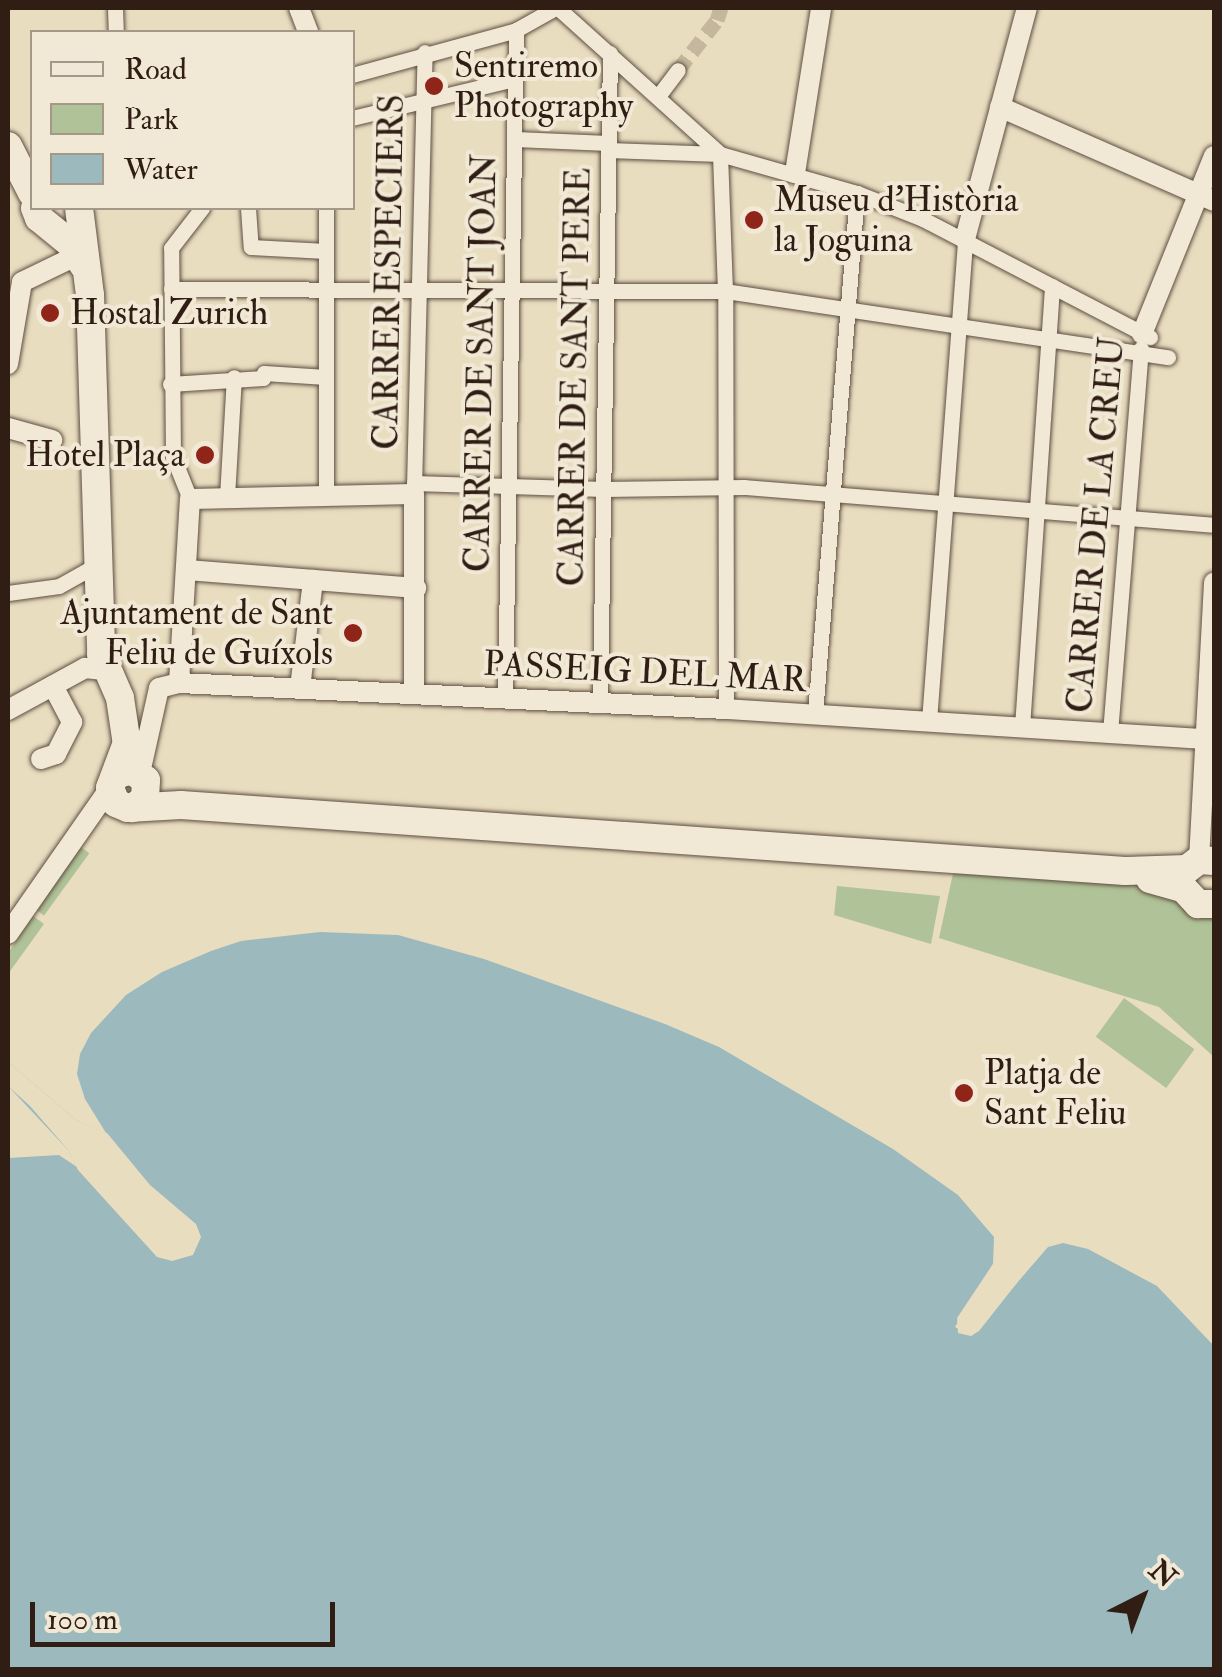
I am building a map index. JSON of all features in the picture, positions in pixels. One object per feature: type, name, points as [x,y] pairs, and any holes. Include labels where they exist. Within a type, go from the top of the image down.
[{"type":"main road","points":[[20,163],[30,188]]},
{"type":"main road","points":[[42,216],[68,223],[77,210]]},
{"type":"main road","points":[[78,210],[104,670],[120,698],[128,740],[124,791],[182,805],[1125,871],[1200,858],[1198,904],[1214,904]]},
{"type":"main road","points":[[42,216],[82,263]]},
{"type":"street","points":[[355,74],[516,30],[557,8],[659,95],[704,145],[720,154],[746,158],[857,193],[964,239],[1052,286],[1144,346],[1168,357]]},
{"type":"street","points":[[795,173],[820,8]]},
{"type":"street","points":[[929,721],[964,239],[1027,8]]},
{"type":"street","name":"CARRER DE SANT JOAN","points":[[506,697],[516,30]]},
{"type":"street","name":"CARRER ESPECIERS","points":[[414,488],[425,52]]},
{"type":"street","name":"CARRER DE SANT PERE","points":[[600,702],[610,53]]},
{"type":"street","points":[[659,95],[678,70]]},
{"type":"street","points":[[355,117],[516,78]]},
{"type":"street","points":[[1000,108],[1207,196]]},
{"type":"street","points":[[515,139],[608,146],[704,145]]},
{"type":"street","points":[[720,154],[725,291],[726,709]]},
{"type":"street","name":"CARRER DE LA CREU","points":[[1110,733],[1144,346],[1207,196],[1214,156]]},
{"type":"street","points":[[815,714],[857,193]]},
{"type":"street","points":[[8,934],[124,791],[159,688],[178,683],[190,499],[174,457],[171,248],[200,210]]},
{"type":"street","points":[[248,210],[252,248],[326,250]]},
{"type":"street","points":[[326,210],[326,496]]},
{"type":"street","points":[[8,364],[22,282],[82,263]]},
{"type":"street","points":[[1022,727],[1052,286]]},
{"type":"street","points":[[171,289],[326,292],[606,287],[725,291],[845,312],[1047,339],[1144,346]]},
{"type":"street","points":[[170,384],[263,378],[264,373],[326,377]]},
{"type":"street","points":[[226,496],[234,377]]},
{"type":"street","points":[[8,428],[52,440]]},
{"type":"street","points":[[190,499],[509,485],[604,490],[744,487],[1214,525]]},
{"type":"street","points":[[414,488],[414,693]]},
{"type":"street","points":[[8,593],[59,586],[98,564]]},
{"type":"street","points":[[187,570],[416,588]]},
{"type":"street","points":[[300,688],[313,580]]},
{"type":"street","points":[[1200,858],[1211,739],[1214,582]]},
{"type":"street","points":[[8,710],[85,668],[104,670]]},
{"type":"street","name":"PASSEIG DEL MAR","points":[[178,683],[600,702],[1211,739]]},
{"type":"street","points":[[41,759],[56,754],[72,722],[54,686]]},
{"type":"street","points":[[8,908],[34,902]]},
{"type":"green space","points":[[78,845],[89,853],[44,916],[33,907]]},
{"type":"green space","points":[[954,869],[1121,879],[1177,895],[1214,913],[1214,1057],[1159,1007],[939,938]]},
{"type":"green space","points":[[837,886],[940,896],[931,944],[834,915]]},
{"type":"green space","points":[[33,916],[44,924],[8,974],[8,953]]},
{"type":"green space","points":[[1124,998],[1194,1049],[1166,1088],[1096,1037]]},
{"type":"water","points":[[320,932],[398,935],[484,959],[665,1024],[719,1047],[893,1149],[958,1195],[994,1237],[993,1264],[955,1327],[971,1336],[1048,1247],[1063,1243],[1088,1249],[1157,1286],[1214,1346],[1214,1669],[8,1669],[8,1158],[59,1155],[77,1167],[69,1151],[8,1086],[8,1062],[76,1120],[106,1133],[85,1099],[77,1074],[80,1054],[91,1033],[126,995],[162,972],[241,941]]},
{"type":"pier","points":[[8,1062],[76,1120],[107,1133],[150,1185],[196,1224],[201,1237],[193,1255],[172,1261],[157,1257],[78,1170],[69,1151],[30,1106],[8,1086]]},
{"type":"pier","points":[[1050,1241],[979,1331],[971,1336],[958,1333],[957,1318],[993,1264],[996,1251],[1000,1248],[998,1266],[961,1321],[965,1331],[976,1327]]},
{"type":"tunnel","points":[[678,70],[717,20],[721,8]]},
{"type":"place","name":"Sentiremo Photography","points":[[434,86]]},
{"type":"place","name":"Museu d'Història la Joguina","points":[[754,220]]},
{"type":"place","name":"Hostal Zurich","points":[[50,313]]},
{"type":"place","name":"Hotel Plaça","points":[[205,455]]},
{"type":"place","name":"Ajuntament de Sant Feliu de Guíxols","points":[[353,633]]},
{"type":"place","name":"Platja de Sant Feliu","points":[[964,1093]]}]
